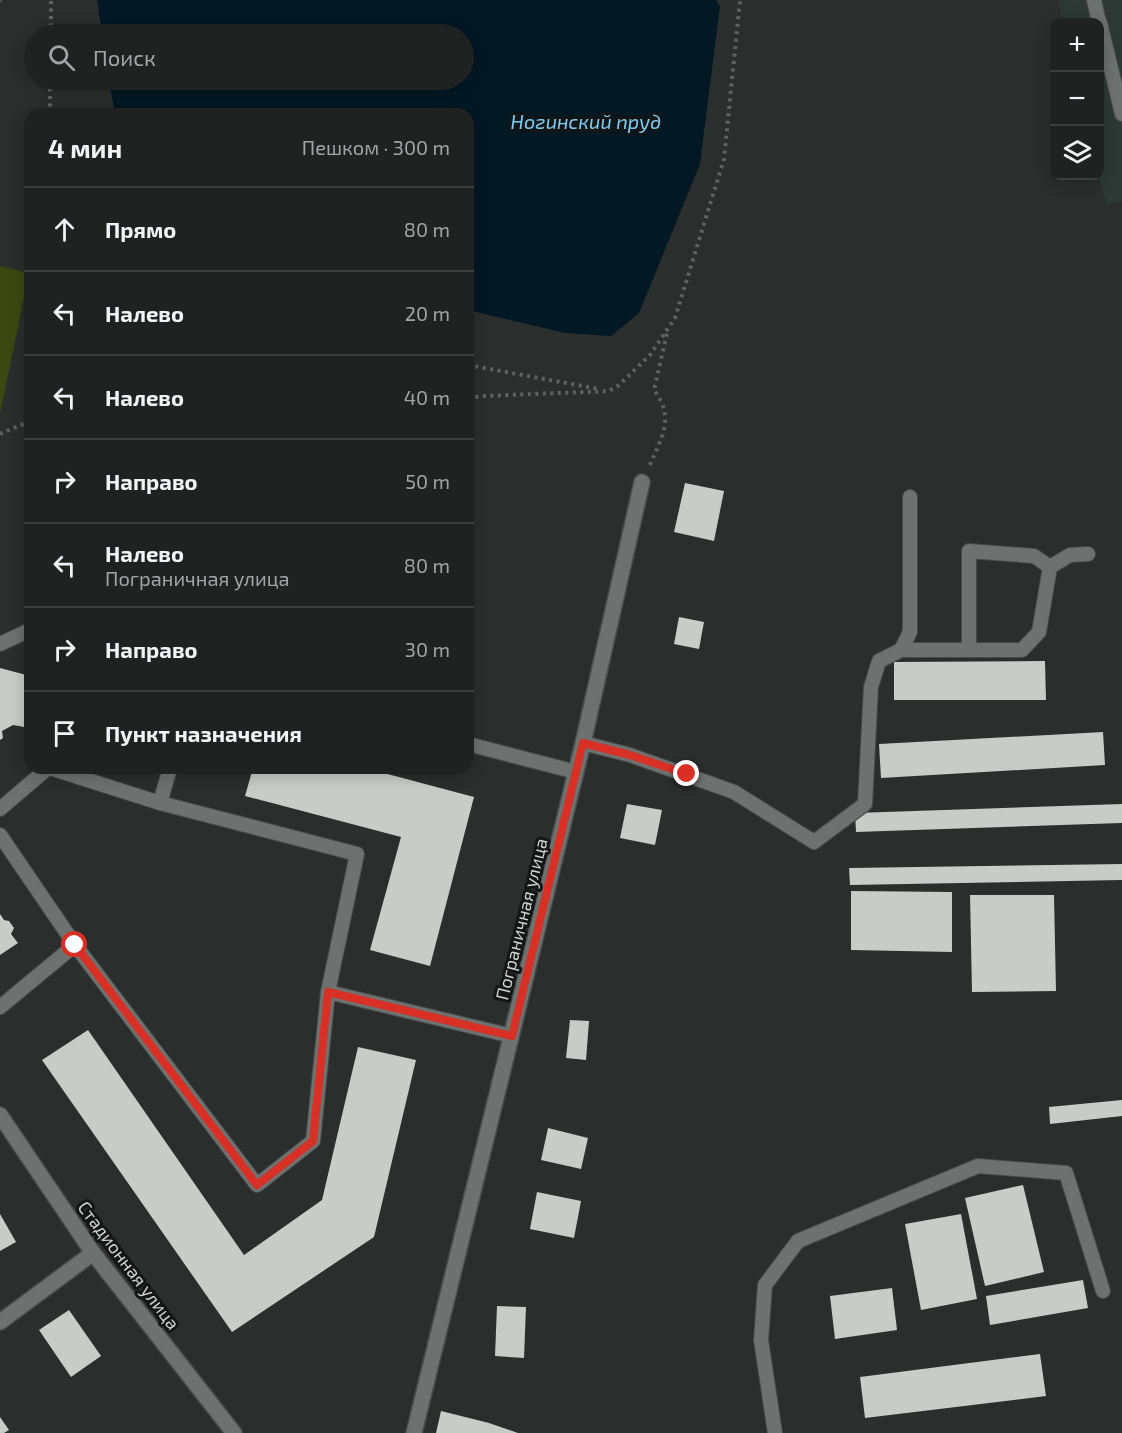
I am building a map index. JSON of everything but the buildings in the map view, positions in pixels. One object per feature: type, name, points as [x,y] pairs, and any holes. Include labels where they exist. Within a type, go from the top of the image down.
[{"type":"street","name":"Пограничная улица","points":[[414,1433],[583,743],[642,482]]},
{"type":"street","name":"Стадионная улица","points":[[0,1115],[93,1253],[234,1433]]},
{"type":"street","points":[[0,1322],[93,1253]]},
{"type":"lane","points":[[1094,0],[1099,18]]},
{"type":"lane","points":[[1104,40],[1122,114]]},
{"type":"lane","points":[[901,650],[909,632],[909,497]]},
{"type":"lane","points":[[969,650],[969,550],[1034,556],[1050,567]]},
{"type":"lane","points":[[583,743],[630,755],[734,792],[814,842],[865,804],[871,687],[879,661],[901,650],[1022,650],[1039,632],[1050,567],[1070,555],[1088,554]]},
{"type":"lane","points":[[0,644],[24,633]]},
{"type":"lane","points":[[474,746],[576,772]]},
{"type":"lane","points":[[0,809],[42,774]]},
{"type":"lane","points":[[0,835],[75,945],[257,1185],[313,1141],[328,992],[357,854],[160,803],[68,774]]},
{"type":"lane","points":[[160,803],[168,774]]},
{"type":"lane","points":[[0,1007],[75,945]]},
{"type":"lane","points":[[328,992],[512,1036]]},
{"type":"lane","points":[[775,1433],[761,1340],[765,1285],[798,1241],[978,1166],[1066,1173],[1103,1291]]},
{"type":"path","points":[[51,0],[51,24]]},
{"type":"path","points":[[642,482],[665,428],[664,404],[654,390],[666,335],[675,318],[724,159],[740,0]]},
{"type":"path","points":[[50,90],[50,108]]},
{"type":"path","points":[[474,397],[609,390],[619,385],[650,355],[675,318]]},
{"type":"path","points":[[474,366],[609,390]]},
{"type":"path","points":[[0,434],[24,424]]},
{"type":"shaded area","points":[[1058,0],[1122,0],[1122,201],[1106,204],[1100,180],[1104,180],[1104,18],[1062,18]]},
{"type":"green space","points":[[0,266],[24,272],[24,297],[0,414]]},
{"type":"water","name":"Ногинский пруд","points":[[97,0],[716,0],[720,6],[700,164],[639,313],[611,336],[565,333],[474,311],[474,108],[114,108],[111,90],[474,90],[474,24],[101,24]]},
{"type":"route","points":[[75,945],[257,1185],[313,1141],[328,992],[512,1036],[583,743],[630,755],[687,774]]}]
